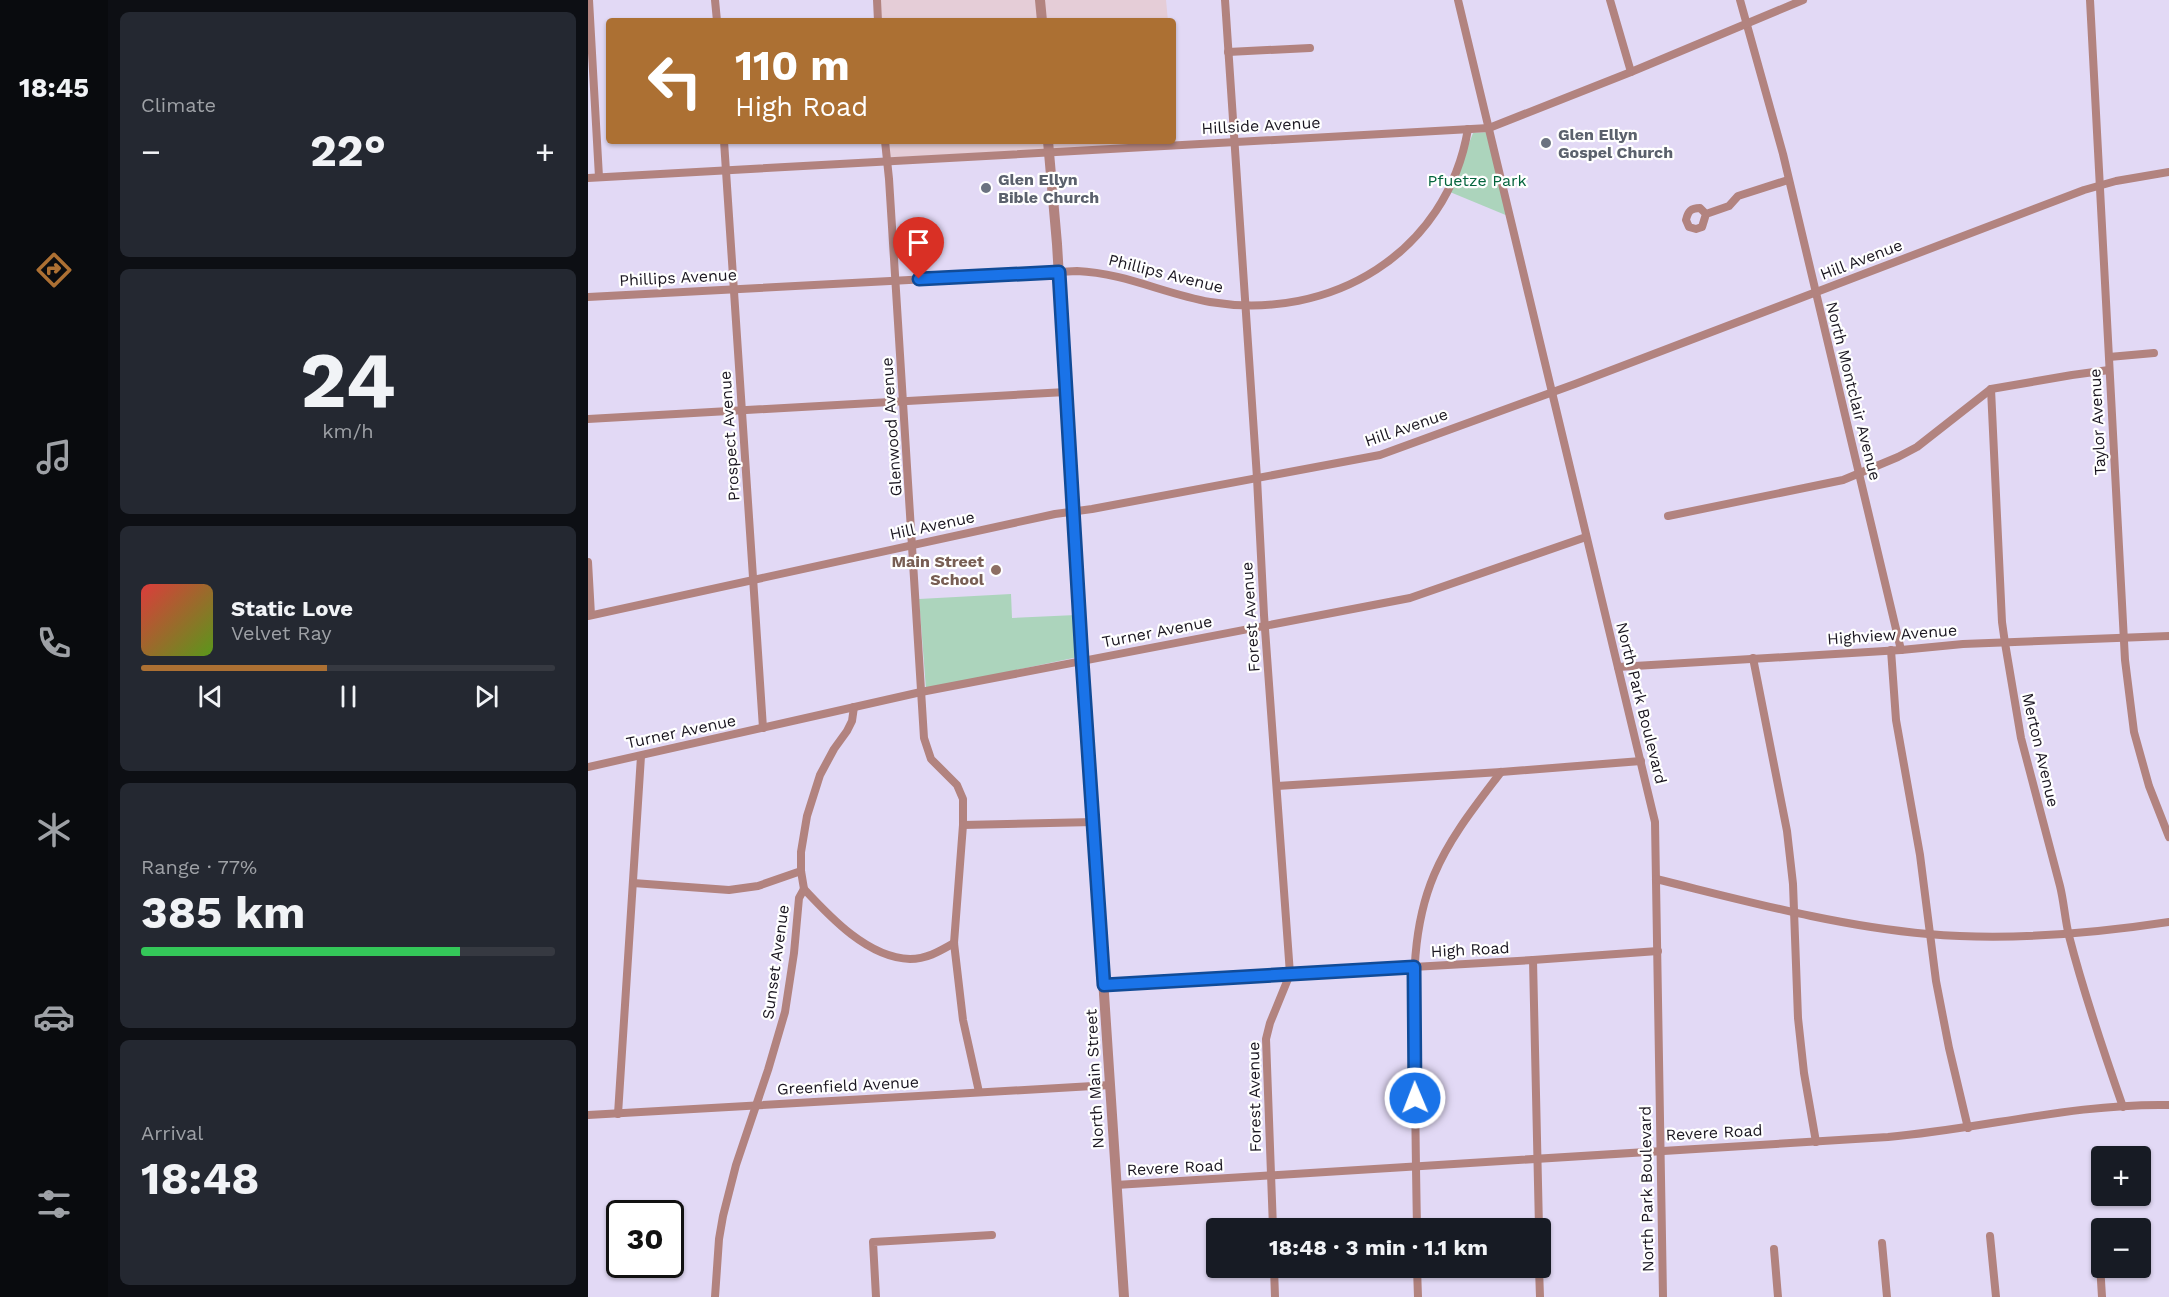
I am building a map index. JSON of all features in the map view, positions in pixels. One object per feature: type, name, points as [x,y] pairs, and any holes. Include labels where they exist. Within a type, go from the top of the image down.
[{"type":"street","points":[[589,0],[599,177]]},
{"type":"street","points":[[716,0],[717,18]]},
{"type":"street","points":[[877,0],[878,18]]},
{"type":"street","points":[[1040,0],[1042,18]]},
{"type":"street","name":"Forest Avenue","points":[[1225,0],[1257,478],[1264,625],[1290,974],[1266,1039],[1272,1218]]},
{"type":"street","name":"North Park Boulevard","points":[[1458,0],[1655,822],[1663,1297]]},
{"type":"street","points":[[1610,0],[1631,72]]},
{"type":"street","name":"North Montclair Avenue","points":[[1740,0],[1780,144],[1901,650]]},
{"type":"street","name":"Hillside Avenue","points":[[1176,143],[1489,128],[1803,0]]},
{"type":"street","name":"Taylor Avenue","points":[[2090,0],[2123,638],[2129,705],[2149,786],[2169,837]]},
{"type":"street","points":[[1228,52],[1310,48]]},
{"type":"street","name":"Phillips Avenue","points":[[588,297],[1059,272],[1104,273],[1194,299],[1246,306],[1285,303],[1320,296],[1357,282],[1392,259],[1416,238],[1447,194],[1464,152],[1468,129]]},
{"type":"street","name":"Prospect Avenue","points":[[724,144],[763,728]]},
{"type":"street","name":"Glenwood Avenue","points":[[885,144],[904,401],[924,738],[927,750],[938,767],[957,785],[963,799],[954,943],[961,1010],[979,1092]]},
{"type":"street","name":"Hillside Avenue","points":[[588,178],[886,161],[1049,146],[1123,144]]},
{"type":"street","name":"North Main Street","points":[[1049,146],[1124,1297]]},
{"type":"street","name":"Hill Avenue","points":[[589,615],[1074,512],[1380,454],[1815,293],[2084,190],[2169,172]]},
{"type":"street","points":[[1706,214],[1729,206],[1738,196],[1788,180]]},
{"type":"street","points":[[2109,357],[2154,353]]},
{"type":"street","points":[[1668,516],[1843,480],[1898,458],[1917,447],[1990,389],[2109,370]]},
{"type":"street","name":"Merton Avenue","points":[[1990,389],[2002,622],[2021,738],[2066,910],[2068,933],[2098,1038],[2123,1107]]},
{"type":"street","points":[[588,419],[1066,392]]},
{"type":"street","name":"Turner Avenue","points":[[588,767],[921,692],[1410,598],[1586,537]]},
{"type":"street","points":[[588,562],[589,615]]},
{"type":"street","name":"Highview Avenue","points":[[1618,667],[1901,650],[1963,644],[2169,636]]},
{"type":"street","points":[[1891,650],[1896,720],[1920,855],[1945,1028],[1968,1128]]},
{"type":"street","points":[[1753,658],[1787,831],[1798,1018],[1804,1073],[1816,1142]]},
{"type":"street","name":"Sunset Avenue","points":[[715,1297],[723,1216],[734,1173],[785,1012],[799,898],[804,888],[801,871],[807,816],[814,789],[826,763],[852,721],[854,707]]},
{"type":"street","points":[[618,1114],[641,756]]},
{"type":"street","points":[[1277,786],[1641,761]]},
{"type":"street","points":[[1417,1218],[1414,967],[1421,915],[1434,875],[1455,834],[1501,772]]},
{"type":"street","points":[[963,825],[1094,822]]},
{"type":"street","points":[[633,883],[729,890],[758,886],[801,871]]},
{"type":"street","points":[[1656,879],[1862,926],[1930,934],[2068,933],[2169,922]]},
{"type":"street","points":[[804,888],[842,927],[885,953],[910,959],[926,957],[954,943]]},
{"type":"street","name":"High Road","points":[[1104,985],[1658,951]]},
{"type":"street","points":[[1533,960],[1539,1218]]},
{"type":"street","name":"Greenfield Avenue","points":[[588,1115],[1110,1085]]},
{"type":"street","name":"Revere Road","points":[[1116,1185],[1888,1137],[1939,1133],[2095,1109],[2169,1105]]},
{"type":"street","points":[[876,1297],[873,1242],[992,1235]]},
{"type":"street","points":[[1990,1236],[1996,1297]]},
{"type":"street","points":[[1882,1243],[1887,1297]]},
{"type":"street","points":[[1774,1249],[1778,1297]]},
{"type":"street","points":[[1274,1278],[1275,1297]]},
{"type":"street","points":[[1418,1278],[1418,1297]]},
{"type":"street","points":[[1539,1278],[1540,1297]]},
{"type":"street","points":[[2101,1278],[2102,1297]]},
{"type":"shaded area","points":[[879,0],[1038,0],[1039,18],[880,18]]},
{"type":"shaded area","points":[[1043,0],[1166,0],[1168,18],[1044,18]]},
{"type":"shaded area","points":[[887,144],[1046,144],[1047,149],[888,158]]},
{"type":"shaded area","points":[[1051,144],[1138,144],[1051,149]]},
{"type":"green space","name":"Pfuetze Park","points":[[1488,132],[1508,216],[1450,192],[1473,133]]},
{"type":"green space","points":[[1011,594],[1012,618],[1076,615],[1078,657],[926,689],[919,599]]},
{"type":"place","name":"Glen Ellyn Gospel Church","points":[[1546,143]]},
{"type":"place","name":"Glen Ellyn Bible Church","points":[[986,188]]},
{"type":"place","name":"Main Street School","points":[[996,570]]},
{"type":"route","points":[[919,279],[1059,272],[1104,985],[1414,967],[1415,1098]]}]
